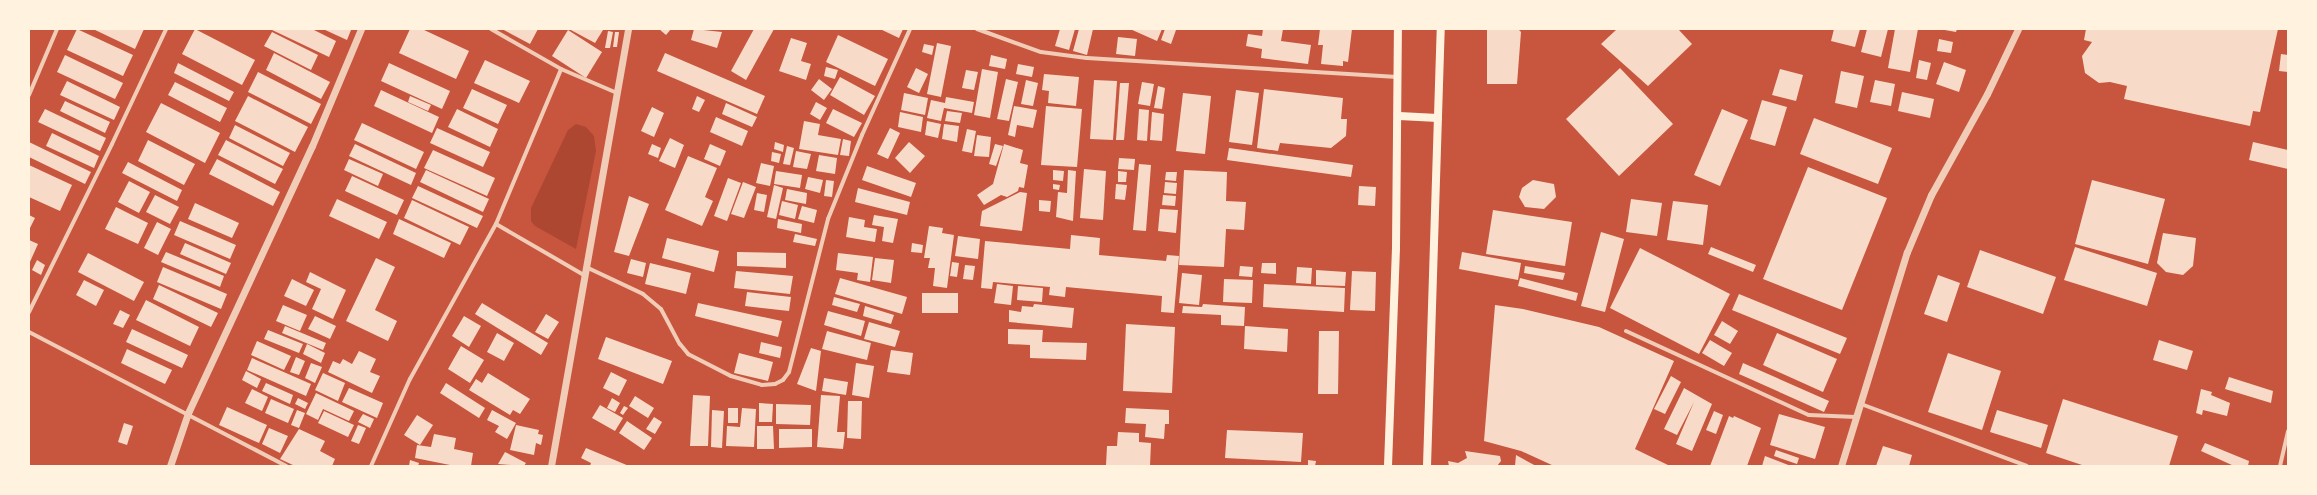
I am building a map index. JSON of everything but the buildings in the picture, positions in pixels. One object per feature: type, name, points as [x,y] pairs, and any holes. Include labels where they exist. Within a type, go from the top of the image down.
[{"type":"main road","points":[[1388,466],[1399,116],[1397,77],[1398,29]]},
{"type":"main road","points":[[1427,466],[1441,29]]},
{"type":"main road","points":[[1399,116],[1438,118]]},
{"type":"street","points":[[29,95],[57,29]]},
{"type":"street","points":[[29,312],[112,144],[166,29]]},
{"type":"street","points":[[170,466],[188,413],[312,146],[361,29]]},
{"type":"street","points":[[491,29],[561,69],[617,93]]},
{"type":"street","points":[[551,466],[628,29]]},
{"type":"street","points":[[585,267],[643,294],[662,309],[680,344],[688,354],[731,376],[762,385],[783,380],[789,372],[828,220],[859,142],[910,29]]},
{"type":"street","points":[[977,29],[1041,52],[1087,58],[1397,77]]},
{"type":"street","points":[[1841,466],[1907,252],[1932,195],[1987,94],[2018,29]]},
{"type":"street","points":[[371,466],[410,379],[496,224],[561,69]]},
{"type":"street","points":[[496,224],[584,275]]},
{"type":"street","points":[[1626,331],[1809,415],[1857,417]]},
{"type":"street","points":[[29,332],[188,413],[286,466]]},
{"type":"street","points":[[1860,404],[2027,466]]},
{"type":"street","points":[[2280,466],[2288,431]]},
{"type":"shaded area","points":[[576,124],[586,127],[594,136],[596,151],[576,249],[535,226],[531,221],[531,208],[568,130]]}]
